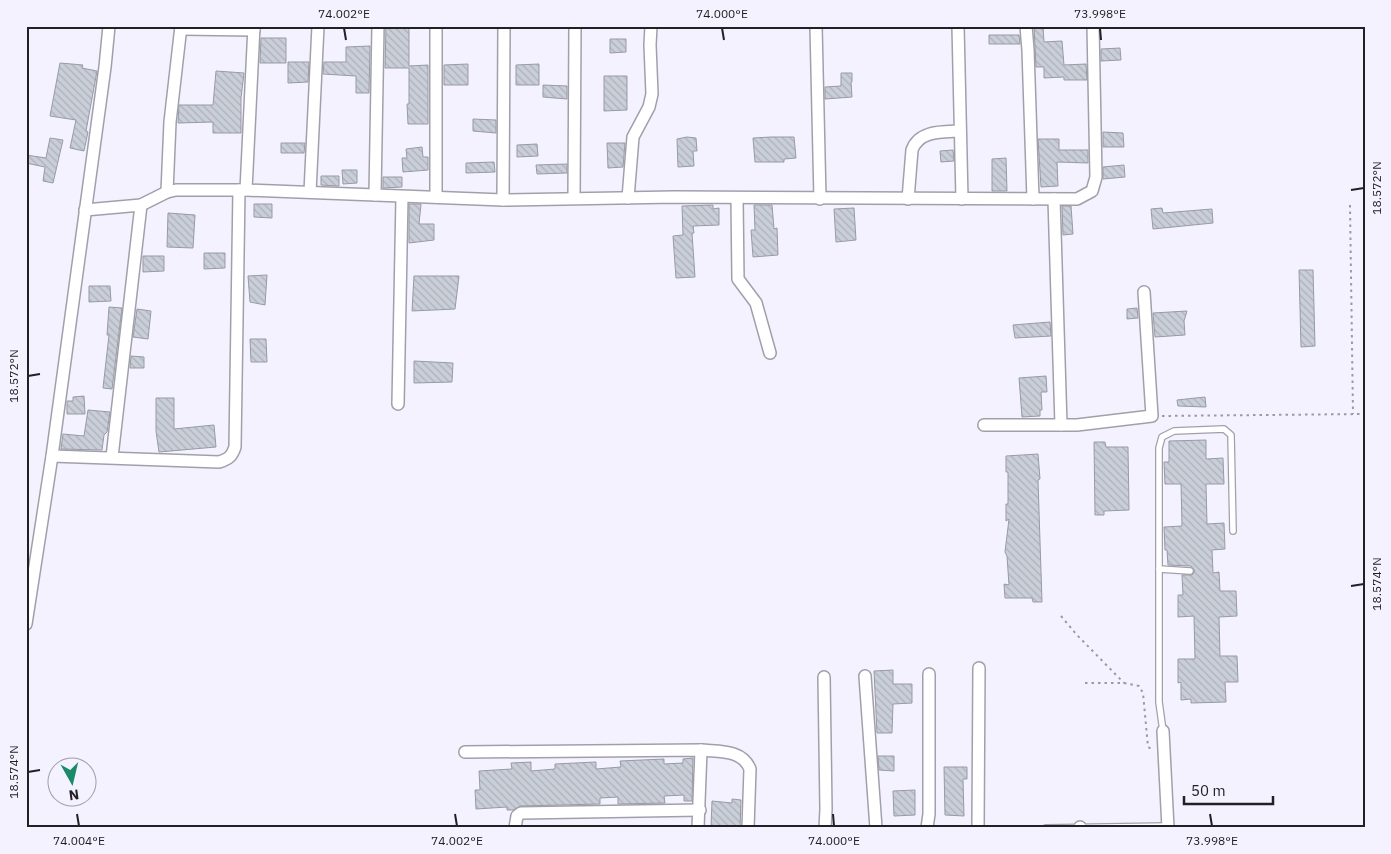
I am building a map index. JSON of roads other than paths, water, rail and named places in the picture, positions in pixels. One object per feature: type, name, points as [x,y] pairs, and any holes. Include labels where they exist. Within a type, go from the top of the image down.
[{"type":"street","points":[[26,624],[52,456],[109,26]]},
{"type":"street","points":[[310,192],[318,26]]},
{"type":"street","points":[[376,195],[378,26]]},
{"type":"street","points":[[436,26],[436,197]]},
{"type":"street","points":[[502,200],[504,26]]},
{"type":"street","points":[[574,198],[575,26]]},
{"type":"street","points":[[628,198],[633,137],[649,107],[652,94],[650,45],[652,26]]},
{"type":"street","points":[[816,26],[820,199]]},
{"type":"street","points":[[958,26],[962,199]]},
{"type":"street","points":[[1026,26],[1032,199]]},
{"type":"street","points":[[85,210],[140,205],[167,192],[176,190],[310,192],[502,200],[574,198],[1077,199],[1092,191],[1096,177],[1093,26]]},
{"type":"street","points":[[52,456],[219,462],[232,456],[235,447],[243,190],[254,28],[181,28],[170,122],[167,192]]},
{"type":"street","points":[[908,199],[914,145],[924,136],[960,130]]},
{"type":"street","points":[[398,404],[402,197]]},
{"type":"street","points":[[737,198],[738,279],[756,303],[770,353]]},
{"type":"street","points":[[1054,199],[1061,425]]},
{"type":"street","points":[[112,458],[140,205]]},
{"type":"street","points":[[984,425],[1077,425],[1152,416],[1144,292]]},
{"type":"street","points":[[978,828],[979,668]]},
{"type":"street","points":[[927,828],[929,814],[929,674]]},
{"type":"street","points":[[865,676],[876,828]]},
{"type":"street","points":[[824,678],[825,828]]},
{"type":"street","points":[[1163,731],[1168,827]]},
{"type":"street","points":[[698,828],[701,750]]},
{"type":"street","points":[[465,752],[701,750],[737,754],[747,762],[750,769],[748,828]]},
{"type":"street","points":[[515,828],[517,816],[521,813],[700,810]]},
{"type":"lane","points":[[1163,731],[1159,702],[1159,448],[1162,436],[1174,431],[1224,429],[1231,435],[1233,530]]},
{"type":"lane","points":[[1159,570],[1190,571]]},
{"type":"lane","points":[[1046,828],[1168,827]]}]
